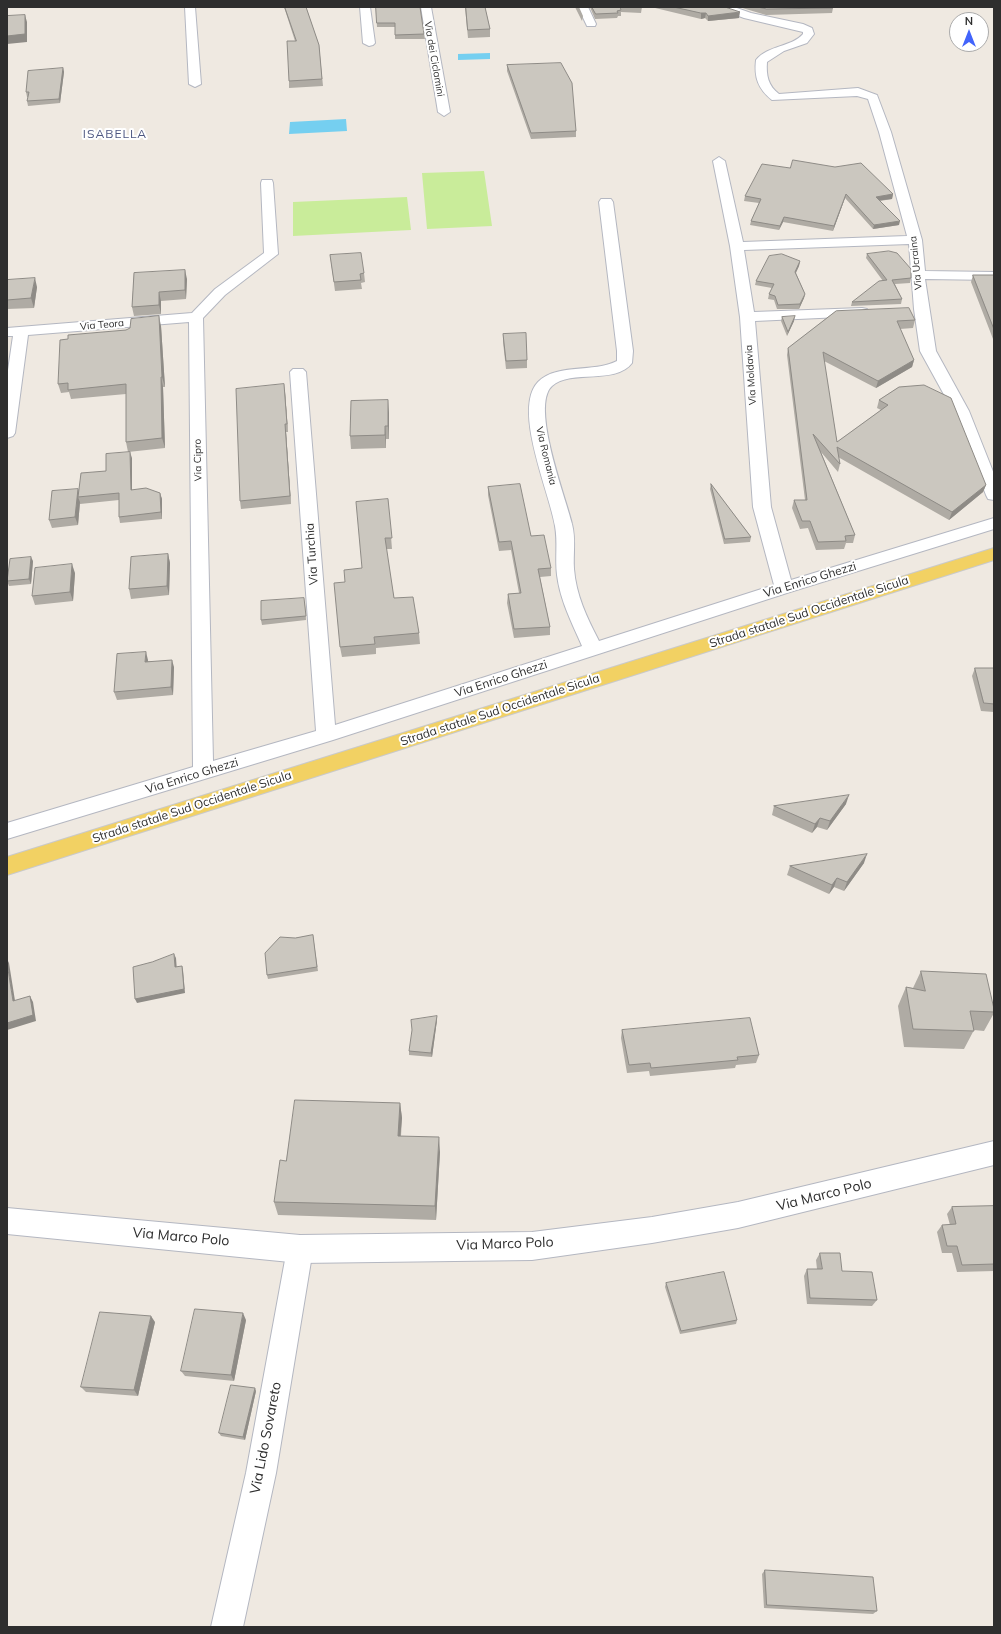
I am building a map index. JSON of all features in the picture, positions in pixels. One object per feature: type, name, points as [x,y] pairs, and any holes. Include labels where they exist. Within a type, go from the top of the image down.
[{"type":"main road","name":"Strada statale Sud Occidentale Sicula","points":[[7,866],[994,554]]},
{"type":"street","points":[[190,7],[195,84]]},
{"type":"street","points":[[365,7],[368,43]]},
{"type":"street","name":"Via dei Ciclamini","points":[[426,7],[444,112]]},
{"type":"street","points":[[583,7],[591,24]]},
{"type":"street","name":"Via Ucraina","points":[[724,7],[737,13],[803,27],[808,30],[809,34],[803,41],[780,49],[762,60],[761,76],[764,87],[776,98],[858,92],[873,97],[885,132],[915,240],[921,309],[928,351],[961,411],[994,495]]},
{"type":"street","name":"Via Moldavia","points":[[719,161],[737,246],[747,317],[762,506],[784,588]]},
{"type":"street","points":[[196,317],[220,292],[271,254],[267,184]]},
{"type":"street","name":"Via Romania","points":[[593,649],[575,609],[566,576],[564,527],[538,428],[536,402],[540,391],[545,384],[557,378],[616,369],[624,362],[625,351],[606,202]]},
{"type":"street","points":[[737,246],[915,240]]},
{"type":"street","points":[[918,275],[994,276]]},
{"type":"street","points":[[905,310],[921,309]]},
{"type":"street","points":[[747,317],[873,312]]},
{"type":"street","name":"Via Teora","points":[[14,332],[196,317]]},
{"type":"street","name":"Via Cipro","points":[[196,317],[203,773]]},
{"type":"street","points":[[7,433],[14,332]]},
{"type":"street","name":"Via Turchia","points":[[298,372],[326,735]]},
{"type":"street","name":"Via Enrico Ghezzi","points":[[7,831],[326,735],[784,588],[994,523]]},
{"type":"street","name":"Via Marco Polo","points":[[7,1221],[300,1248],[532,1246],[652,1230],[738,1215],[994,1153]]},
{"type":"street","name":"Via Lido Sovareto","points":[[227,1627],[261,1473],[300,1248]]},
{"type":"green space","points":[[484,171],[492,226],[427,229],[422,173]]},
{"type":"green space","points":[[407,197],[411,230],[293,236],[293,202]]},
{"type":"water","points":[[490,53],[490,59],[458,60],[458,54]]},
{"type":"water","points":[[346,119],[347,131],[289,134],[290,122]]},
{"type":"building","points":[[285,7],[306,7],[319,45],[322,79],[289,81],[287,41],[296,41]]},
{"type":"building","points":[[376,7],[420,7],[424,34],[395,35],[395,23],[377,23]]},
{"type":"building","points":[[466,7],[485,7],[490,29],[468,30]]},
{"type":"building","points":[[592,7],[620,7],[621,10],[617,11],[618,13],[596,14]]},
{"type":"building","points":[[674,7],[725,7],[740,12],[708,16],[706,13]]},
{"type":"building","points":[[758,7],[833,7],[833,8],[767,9]]},
{"type":"building","points":[[25,15],[25,34],[7,36],[7,16]]},
{"type":"building","points":[[561,63],[572,83],[576,131],[531,133],[507,65]]},
{"type":"building","points":[[63,68],[59,99],[27,101],[29,92],[26,92],[28,71]]},
{"type":"building","points":[[793,160],[835,167],[861,163],[893,194],[876,197],[900,221],[874,225],[846,194],[834,226],[784,217],[780,226],[751,221],[761,199],[745,196],[762,164],[790,168]]},
{"type":"building","points":[[889,251],[897,253],[911,269],[911,278],[892,280],[902,299],[852,302],[879,281],[887,280],[867,254]]},
{"type":"building","points":[[361,253],[364,273],[360,274],[361,280],[334,282],[330,255]]},
{"type":"building","points":[[782,254],[800,261],[795,272],[805,294],[800,304],[778,305],[775,296],[769,294],[774,284],[756,281],[769,256]]},
{"type":"building","points":[[185,270],[185,290],[159,292],[159,305],[132,307],[134,273]]},
{"type":"building","points":[[973,275],[994,275],[994,329]]},
{"type":"building","points":[[35,278],[31,298],[7,300],[7,280]]},
{"type":"building","points":[[909,308],[915,320],[897,321],[914,360],[878,381],[823,352],[837,442],[888,405],[879,400],[899,387],[924,385],[951,398],[986,485],[952,512],[837,447],[840,464],[813,434],[855,535],[845,536],[846,541],[818,542],[810,521],[802,521],[794,500],[807,500],[788,348],[836,311]]},
{"type":"building","points":[[159,316],[162,377],[162,438],[126,442],[126,384],[68,390],[68,383],[58,384],[60,340],[68,339],[68,335],[126,330],[130,328],[131,319]]},
{"type":"building","points":[[795,316],[788,332],[782,317]]},
{"type":"building","points":[[526,333],[527,360],[506,361],[503,334]]},
{"type":"building","points":[[284,384],[290,496],[240,501],[236,389]]},
{"type":"building","points":[[388,400],[388,426],[385,426],[385,435],[350,436],[351,401]]},
{"type":"building","points":[[130,452],[131,490],[146,488],[160,493],[161,512],[119,517],[119,493],[78,497],[81,473],[106,471],[106,454]]},
{"type":"building","points":[[520,484],[531,536],[544,535],[551,568],[538,569],[550,627],[514,629],[508,594],[521,593],[511,541],[499,542],[488,487]]},
{"type":"building","points":[[711,484],[751,537],[725,539]]},
{"type":"building","points":[[78,489],[75,517],[49,520],[52,491]]},
{"type":"building","points":[[388,499],[392,538],[385,538],[394,598],[413,597],[419,633],[374,637],[375,644],[340,647],[334,583],[345,582],[344,570],[362,568],[356,502]]},
{"type":"building","points":[[168,554],[167,586],[129,589],[131,557]]},
{"type":"building","points":[[31,557],[29,579],[7,581],[10,559]]},
{"type":"building","points":[[72,564],[70,592],[32,596],[35,568]]},
{"type":"building","points":[[304,598],[306,616],[261,620],[261,601]]},
{"type":"building","points":[[146,652],[145,662],[172,660],[171,687],[114,692],[117,654]]},
{"type":"building","points":[[975,668],[994,668],[994,704],[984,703]]},
{"type":"building","points":[[849,795],[830,821],[820,818],[815,824],[774,806]]},
{"type":"building","points":[[867,854],[847,882],[837,878],[832,885],[790,866]]},
{"type":"building","points":[[313,935],[317,967],[267,975],[265,953],[280,937],[295,938]]},
{"type":"building","points":[[174,954],[175,967],[182,966],[184,989],[135,999],[133,967]]},
{"type":"building","points":[[7,963],[13,1001],[30,996],[33,1015],[7,1023]]},
{"type":"building","points":[[921,971],[986,974],[994,1012],[970,1011],[974,1031],[913,1029],[906,987],[925,991]]},
{"type":"building","points":[[437,1016],[431,1053],[409,1051],[412,1030],[411,1020]]},
{"type":"building","points":[[750,1018],[759,1055],[737,1057],[738,1060],[651,1068],[650,1063],[629,1065],[622,1030]]},
{"type":"building","points":[[295,1100],[400,1103],[398,1136],[439,1137],[435,1206],[274,1202],[280,1160],[286,1161]]},
{"type":"building","points":[[994,1206],[994,1264],[962,1265],[957,1246],[947,1246],[942,1225],[956,1224],[952,1207]]},
{"type":"building","points":[[820,1253],[840,1253],[842,1271],[872,1272],[877,1300],[810,1298],[807,1269],[822,1269]]},
{"type":"building","points":[[724,1272],[737,1320],[681,1331],[666,1283]]},
{"type":"building","points":[[195,1309],[243,1313],[231,1375],[181,1371]]},
{"type":"building","points":[[100,1312],[151,1316],[134,1390],[81,1387]]},
{"type":"building","points":[[231,1385],[255,1388],[243,1437],[219,1433]]},
{"type":"building","points":[[765,1570],[873,1577],[877,1611],[767,1605]]},
{"type":"district","name":"ISABELLA","points":[[115,134]]}]
